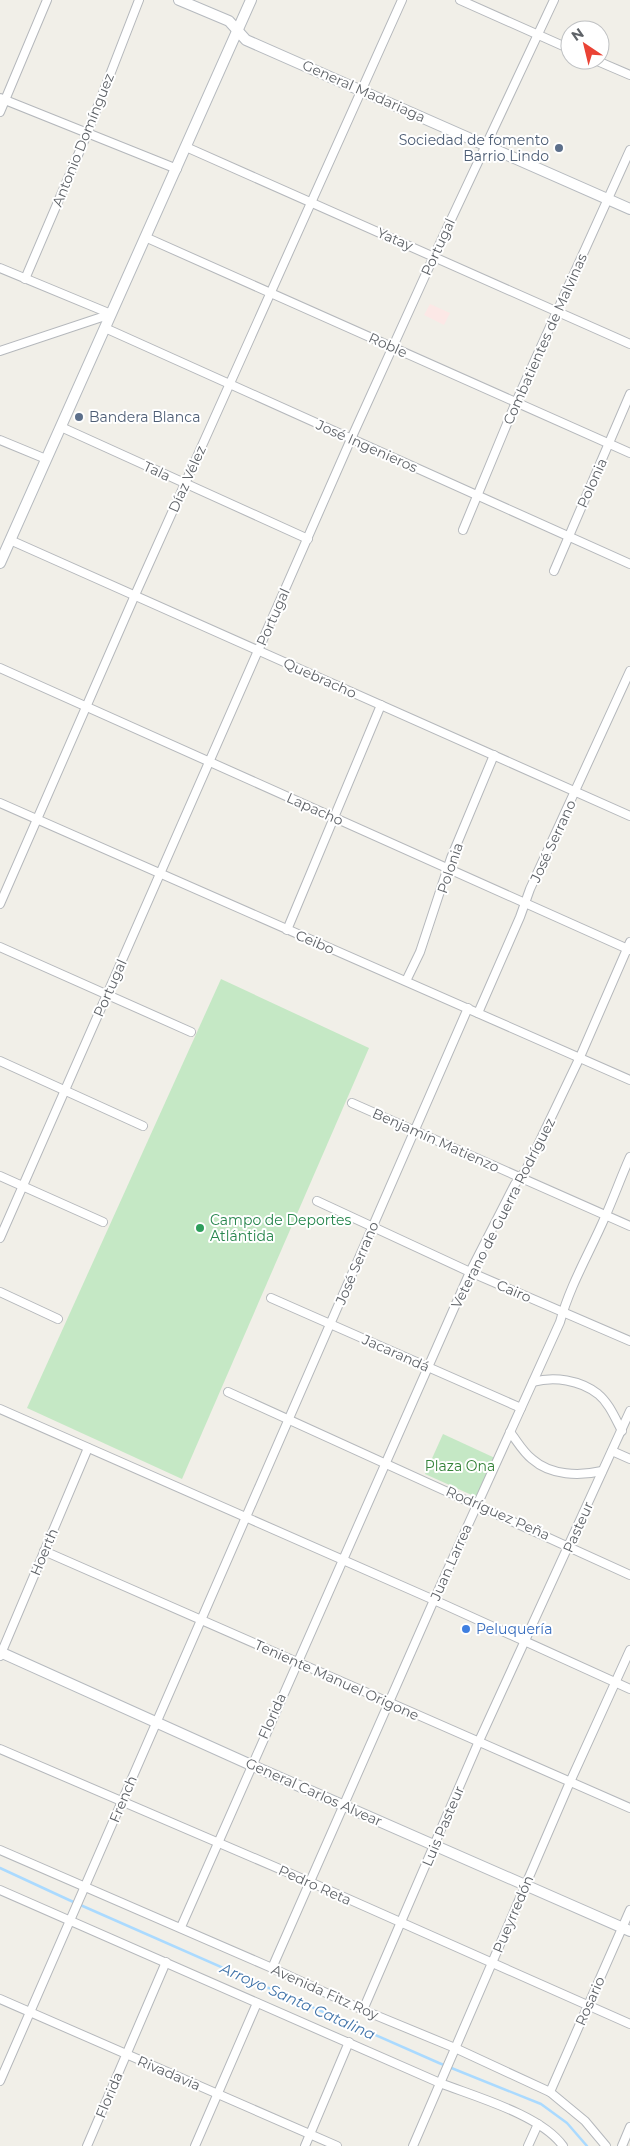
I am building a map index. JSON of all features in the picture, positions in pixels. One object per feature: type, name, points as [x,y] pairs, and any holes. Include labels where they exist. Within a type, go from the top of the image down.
[{"type":"street","points":[[0,112],[2,99],[47,0]]},
{"type":"street","name":"Antonio Domínguez","points":[[26,279],[87,134],[139,0]]},
{"type":"street","name":"General Madariaga","points":[[179,0],[229,21],[246,40],[630,209]]},
{"type":"street","points":[[0,562],[251,0]]},
{"type":"street","name":"Díaz Vélez","points":[[0,904],[135,595],[402,0]]},
{"type":"street","points":[[460,0],[560,45]]},
{"type":"street","name":"Portugal","points":[[0,1238],[351,439],[554,0]]},
{"type":"street","points":[[610,66],[630,75]]},
{"type":"street","points":[[2,99],[177,169]]},
{"type":"street","name":"Yatay","points":[[186,147],[630,344]]},
{"type":"street","name":"Combatientes de Malvinas","points":[[463,530],[516,402],[630,150]]},
{"type":"street","name":"Roble","points":[[145,237],[630,453]]},
{"type":"street","points":[[0,268],[111,314]]},
{"type":"street","points":[[0,351],[111,314]]},
{"type":"street","name":"José Ingenieros","points":[[105,328],[630,564]]},
{"type":"street","name":"Polonia","points":[[554,571],[630,394]]},
{"type":"street","name":"Tala","points":[[61,427],[308,539]]},
{"type":"street","points":[[0,440],[46,460]]},
{"type":"street","name":"Quebracho","points":[[10,540],[630,816]]},
{"type":"street","name":"Lapacho","points":[[0,668],[88,706],[210,763],[629,947]]},
{"type":"street","name":"José Serrano","points":[[478,1013],[526,902],[628,681],[630,672]]},
{"type":"street","points":[[287,930],[381,705]]},
{"type":"street","name":"Polonia","points":[[406,981],[420,952],[448,868],[494,755]]},
{"type":"street","name":"Ceibo","points":[[0,803],[630,1080]]},
{"type":"street","points":[[0,947],[191,1032]]},
{"type":"street","name":"Veterano de Guerra Rodríguez","points":[[341,1561],[470,1272],[515,1184],[526,1170],[580,1057],[629,947]]},
{"type":"street","name":"José Serrano","points":[[245,1517],[290,1420],[468,1008]]},
{"type":"street","points":[[0,1061],[143,1126]]},
{"type":"street","name":"Benjamín Matienzo","points":[[352,1103],[630,1226]]},
{"type":"street","name":"Juan Larrea","points":[[272,1968],[434,1600],[533,1382],[564,1303],[606,1215],[611,1198],[630,1157]]},
{"type":"street","points":[[0,1176],[103,1222]]},
{"type":"street","name":"Cairo","points":[[317,1201],[470,1272],[630,1341]]},
{"type":"street","points":[[0,1292],[58,1319]]},
{"type":"street","name":"Jacarandá","points":[[271,1298],[521,1408]]},
{"type":"street","points":[[533,1382],[547,1378],[559,1379],[572,1382],[598,1394],[612,1412],[622,1431]]},
{"type":"street","name":"Rodríguez Peña","points":[[228,1392],[570,1546],[630,1575]]},
{"type":"street","points":[[0,1409],[341,1561],[434,1600],[630,1689]]},
{"type":"street","name":"Pasteur","points":[[524,1642],[570,1546],[630,1411]]},
{"type":"street","points":[[510,1432],[533,1461],[546,1468],[573,1475],[602,1471]]},
{"type":"street","name":"Hoerth","points":[[1,1653],[88,1448]]},
{"type":"street","points":[[612,1451],[630,1459]]},
{"type":"street","name":"French","points":[[0,2081],[245,1517]]},
{"type":"street","name":"Teniente Manuel Origone","points":[[44,1551],[630,1808]]},
{"type":"street","name":"Florida","points":[[181,1928],[341,1561]]},
{"type":"street","name":"Luis Pasteur","points":[[363,2010],[479,1741],[524,1642]]},
{"type":"street","name":"Pueyrredón","points":[[414,2146],[570,1782],[630,1650]]},
{"type":"street","name":"General Carlos Alvear","points":[[1,1653],[626,1929]]},
{"type":"street","name":"Pedro Reta","points":[[0,1749],[310,1882],[630,2024]]},
{"type":"street","name":"Avenida Fitz Roy","points":[[0,1850],[272,1968],[363,2010],[455,2048],[550,2092],[585,2121],[606,2146]]},
{"type":"street","points":[[0,1890],[257,2003],[442,2080],[538,2124],[551,2132],[563,2146]]},
{"type":"street","name":"Rosario","points":[[550,2092],[588,2005],[626,1929],[630,1910]]},
{"type":"street","name":"Florida","points":[[88,2146],[166,1962]]},
{"type":"street","name":"Rivadavia","points":[[0,1999],[338,2146]]},
{"type":"street","points":[[196,2146],[257,2003]]},
{"type":"street","points":[[305,2146],[349,2042]]},
{"type":"street","points":[[528,2146],[538,2124]]},
{"type":"street","points":[[622,2146],[630,2127]]},
{"type":"shaded area","points":[[430,304],[450,313],[444,325],[424,315]]},
{"type":"green space","name":"Campo de Deportes Atlántida","points":[[221,979],[369,1048],[182,1479],[27,1408]]},
{"type":"green space","name":"Plaza Ona","points":[[443,1434],[495,1458],[476,1497],[425,1474]]},
{"type":"waterway","name":"Arroyo Santa Catalina","points":[[0,1868],[439,2063],[541,2104],[567,2123],[587,2146]]},
{"type":"place","name":"Sociedad de fomento Barrio Lindo","points":[[559,148]]},
{"type":"place","name":"Bandera Blanca","points":[[79,417]]},
{"type":"place","name":"Campo de Deportes Atlántida","points":[[200,1228]]},
{"type":"place","name":"Peluquería","points":[[466,1629]]}]
